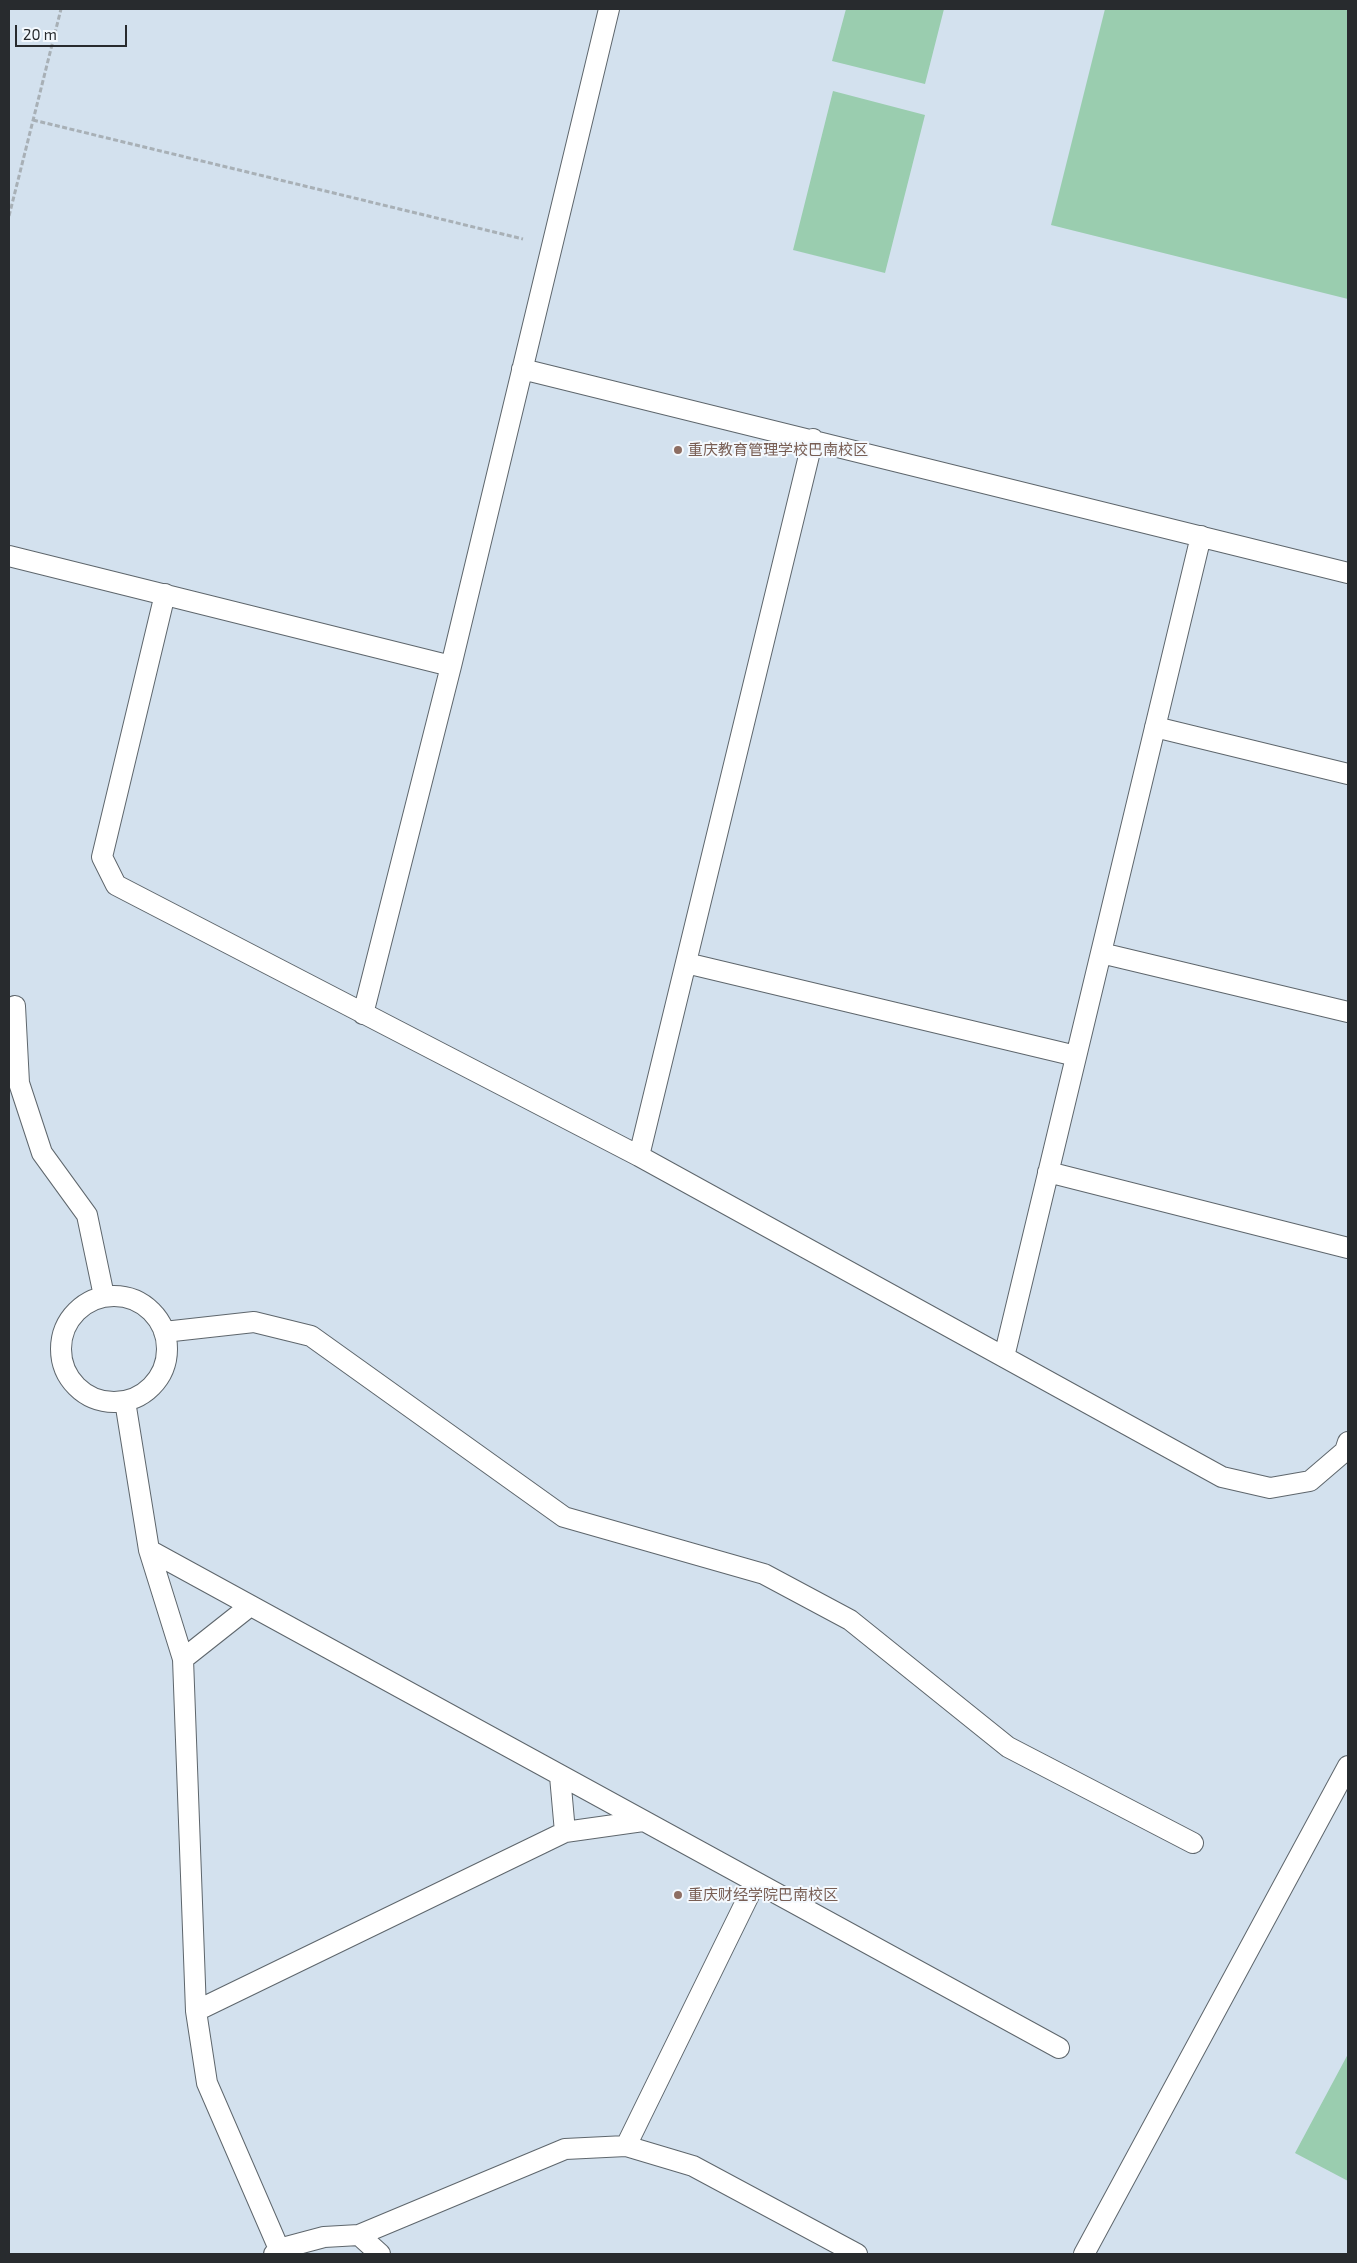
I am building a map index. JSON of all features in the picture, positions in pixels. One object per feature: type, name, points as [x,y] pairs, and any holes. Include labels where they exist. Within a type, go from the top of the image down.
[{"type":"lane","points":[[363,1014],[451,666],[609,9]]},
{"type":"lane","points":[[522,369],[1348,573]]},
{"type":"lane","points":[[639,1156],[813,440]]},
{"type":"lane","points":[[1004,1357],[1201,536]]},
{"type":"lane","points":[[9,556],[451,666]]},
{"type":"lane","points":[[164,594],[102,857],[116,885],[639,1156],[1222,1477],[1270,1488],[1310,1481],[1345,1451],[1348,1442]]},
{"type":"lane","points":[[1155,727],[1348,774]]},
{"type":"lane","points":[[1101,953],[1348,1012]]},
{"type":"lane","points":[[686,963],[1076,1056]]},
{"type":"lane","points":[[15,1006],[19,1084],[42,1152],[87,1215],[104,1296]]},
{"type":"lane","points":[[1048,1172],[1348,1248]]},
{"type":"lane","points":[[104,1296],[120,1296],[137,1301],[150,1310],[164,1332],[167,1355],[163,1371],[154,1385],[140,1395],[125,1400],[108,1402],[92,1397],[78,1388],[68,1375],[62,1359],[61,1343],[66,1326],[75,1312],[88,1302],[104,1296]]},
{"type":"lane","points":[[164,1332],[254,1322],[311,1336],[564,1517],[764,1574],[850,1620],[1008,1747],[1193,1842]]},
{"type":"lane","points":[[125,1400],[149,1550],[183,1659],[196,2011],[206,2083],[277,2252],[324,2237],[359,2235],[565,2149],[626,2146],[693,2166],[857,2254]]},
{"type":"lane","points":[[149,1550],[1059,2048]]},
{"type":"lane","points":[[183,1659],[250,1606]]},
{"type":"lane","points":[[1084,2254],[1348,1766]]},
{"type":"lane","points":[[560,1776],[565,1832]]},
{"type":"lane","points":[[196,2011],[565,1832],[643,1821]]},
{"type":"lane","points":[[626,2146],[755,1883]]},
{"type":"lane","points":[[359,2235],[380,2254]]},
{"type":"path","points":[[9,216],[61,9]]},
{"type":"path","points":[[33,120],[552,246]]},
{"type":"shaded area","points":[[9,9],[1348,9],[1348,2254],[9,2254]]},
{"type":"green space","points":[[846,9],[944,9],[925,84],[832,61]]},
{"type":"green space","points":[[1105,9],[1348,9],[1348,299],[1051,225]]},
{"type":"green space","points":[[833,91],[925,115],[885,273],[793,250]]},
{"type":"green space","points":[[1348,2054],[1348,2181],[1295,2153]]},
{"type":"place","name":"重庆教育管理学校巴南校区","points":[[678,450]]},
{"type":"place","name":"重庆财经学院巴南校区","points":[[678,1895]]}]
